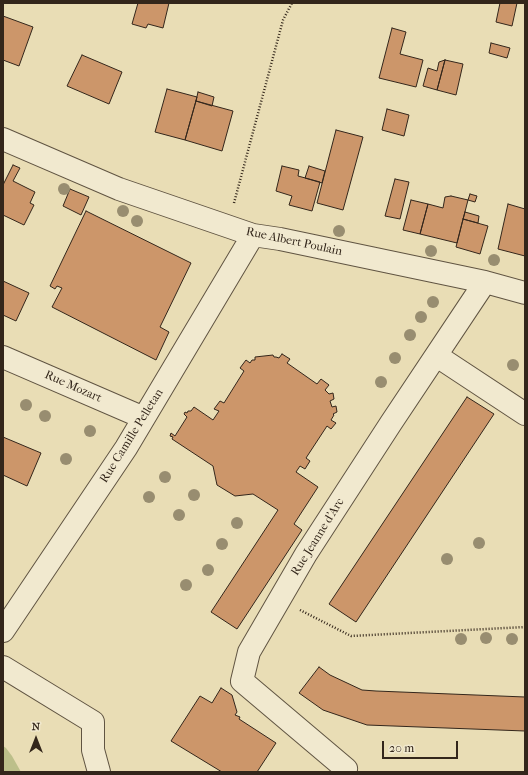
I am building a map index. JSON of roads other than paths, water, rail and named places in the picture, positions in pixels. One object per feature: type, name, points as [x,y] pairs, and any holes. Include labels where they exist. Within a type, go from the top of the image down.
[{"type":"street","name":"Rue Albert Poulain","points":[[3,139],[119,189],[253,235],[280,239],[485,282],[525,293]]},
{"type":"street","name":"Rue Camille Pelletan","points":[[3,631],[126,448],[253,235]]},
{"type":"street","name":"Rue Jeanne d'Arc","points":[[345,772],[346,769],[242,681],[249,652],[306,554],[485,282]]},
{"type":"street","points":[[437,356],[525,414]]},
{"type":"street","name":"Rue Mozart","points":[[3,357],[144,418]]},
{"type":"street","points":[[3,667],[93,722],[93,750],[99,772]]}]
